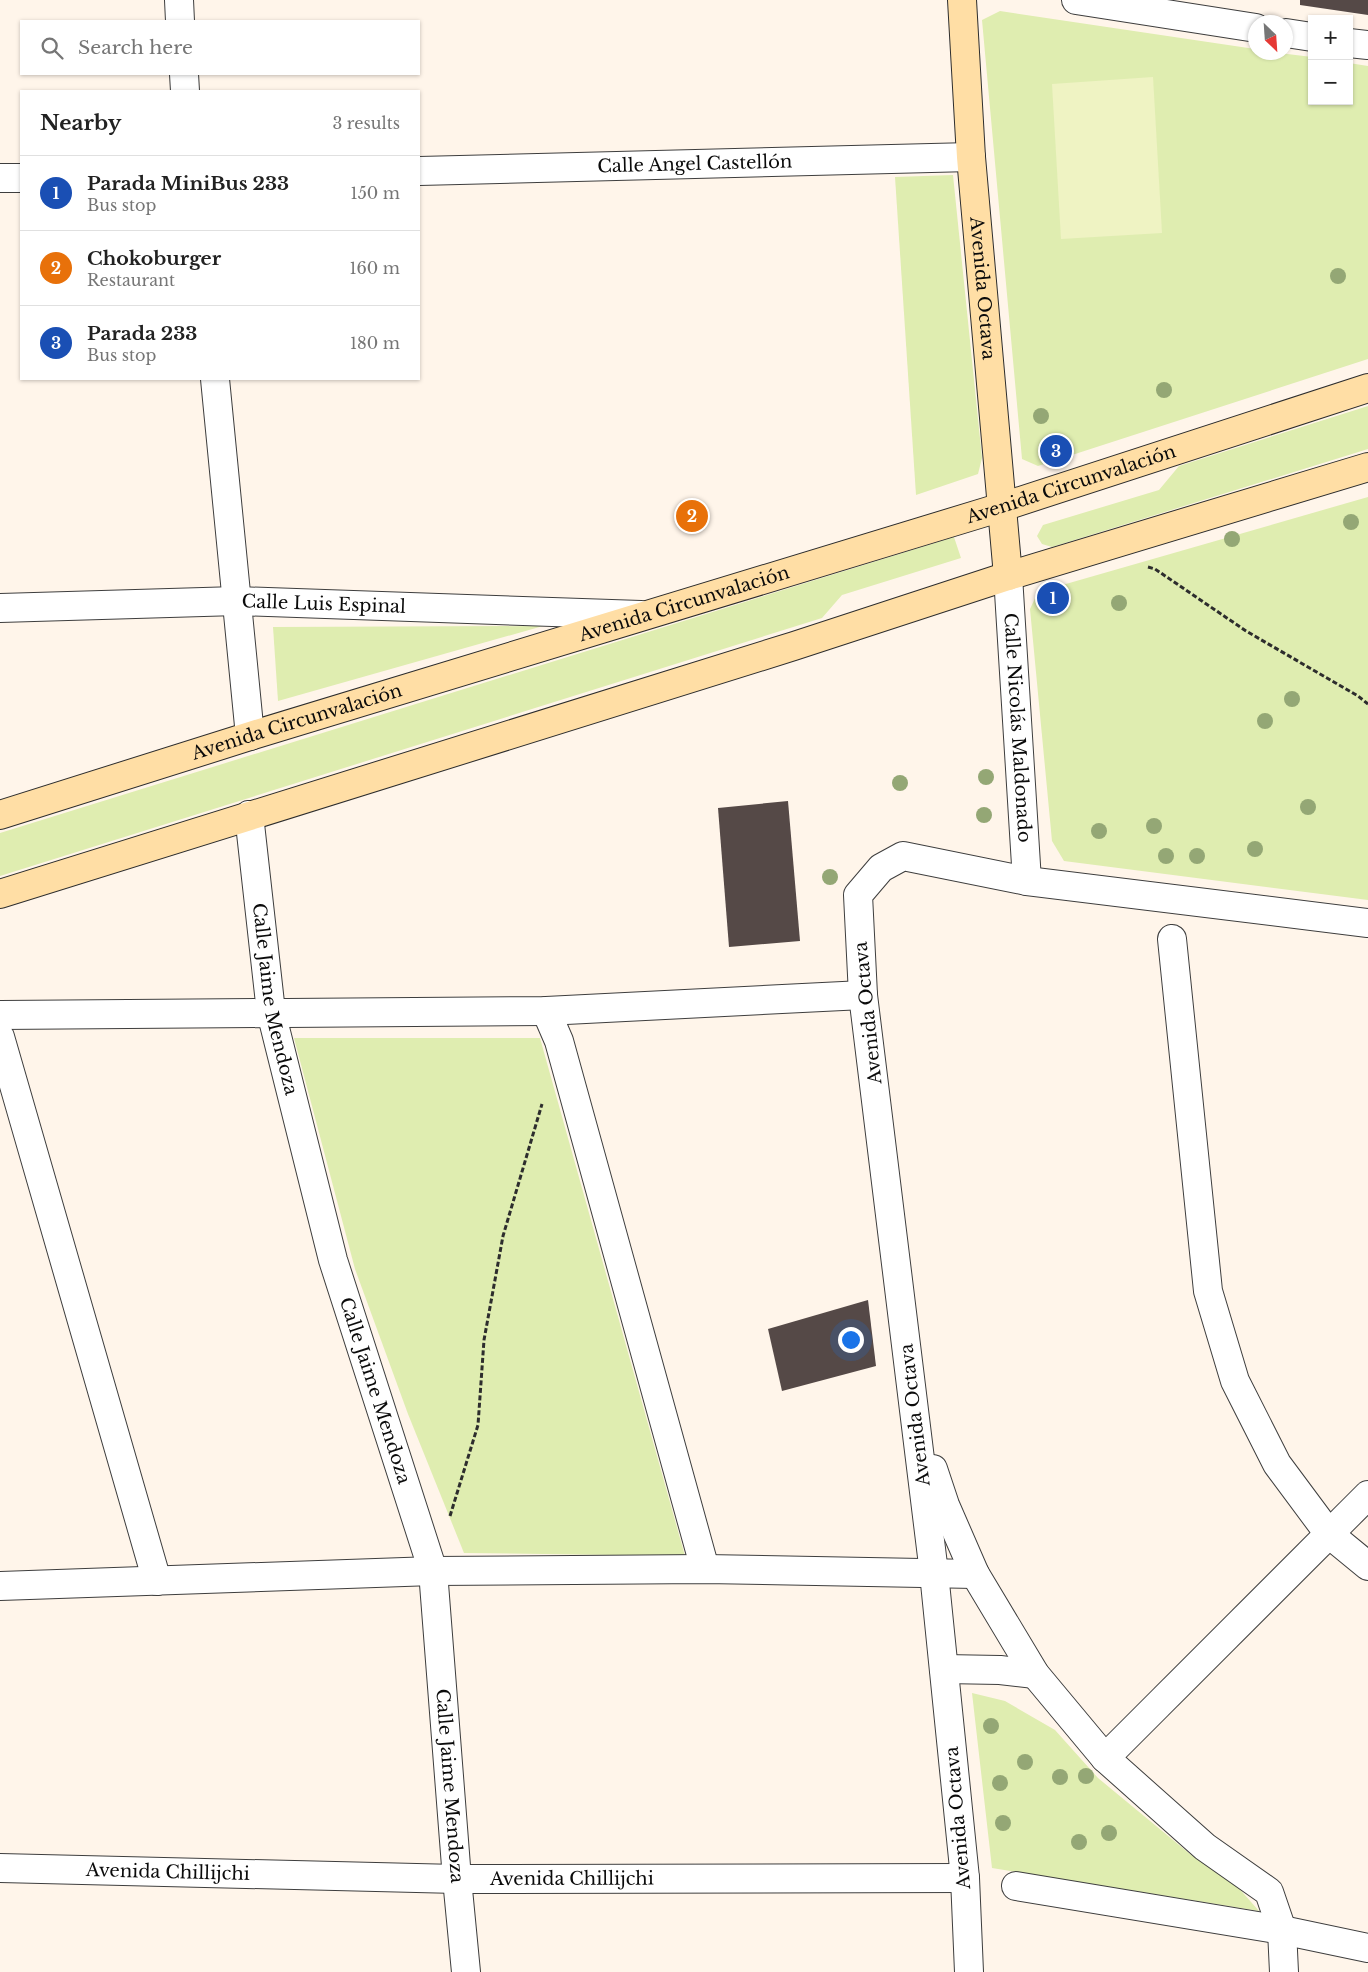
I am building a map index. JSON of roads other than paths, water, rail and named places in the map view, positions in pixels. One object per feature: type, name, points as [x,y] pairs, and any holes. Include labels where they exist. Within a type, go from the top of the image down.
[{"type":"main road","name":"Avenida Octava","points":[[962,0],[971,157],[1008,576]]},
{"type":"main road","name":"Avenida Circunvalación","points":[[0,815],[250,736],[1002,507],[1368,388]]},
{"type":"main road","points":[[0,894],[784,649],[1008,576],[1368,467]]},
{"type":"street","points":[[179,0],[180,20]]},
{"type":"street","points":[[1076,0],[1248,27]]},
{"type":"street","points":[[1293,34],[1308,36]]},
{"type":"street","points":[[1353,43],[1368,46]]},
{"type":"street","points":[[184,75],[185,90]]},
{"type":"street","name":"Calle Angel Castellón","points":[[420,171],[971,157]]},
{"type":"street","points":[[0,178],[20,178]]},
{"type":"street","points":[[215,380],[250,736]]},
{"type":"street","name":"Calle Nicolás Maldonado","points":[[1008,576],[1027,880]]},
{"type":"street","name":"Calle Luis Espinal","points":[[0,608],[238,601],[647,615]]},
{"type":"street","name":"Calle Jaime Mendoza","points":[[249,815],[272,1012],[333,1260],[433,1571],[466,1972]]},
{"type":"street","name":"Avenida Octava","points":[[970,1972],[965,1878],[944,1669],[864,995],[858,895],[881,868],[904,856],[1027,880]]},
{"type":"street","points":[[1027,880],[1368,923]]},
{"type":"street","points":[[1172,939],[1208,1291],[1234,1381],[1277,1464],[1329,1534],[1368,1566]]},
{"type":"street","points":[[0,1015],[546,1011],[864,995]]},
{"type":"street","points":[[546,1011],[559,1041],[705,1569]]},
{"type":"street","points":[[0,1037],[157,1581]]},
{"type":"street","points":[[915,1418],[945,1505],[975,1574],[1035,1674],[1105,1758],[1205,1848],[1269,1892],[1282,1930],[1284,1972]]},
{"type":"street","points":[[1105,1758],[1368,1494]]},
{"type":"street","points":[[0,1586],[433,1571],[705,1569],[975,1574]]},
{"type":"street","points":[[944,1669],[1000,1670],[1035,1674]]},
{"type":"street","name":"Avenida Chillijchi","points":[[0,1868],[457,1879],[965,1878]]},
{"type":"street","points":[[1016,1886],[1282,1930],[1368,1948]]},
{"type":"place","name":"Parada 233","points":[[1056,451]]},
{"type":"place","name":"Chokoburger","points":[[692,516]]},
{"type":"place","name":"Parada MiniBus 233","points":[[1053,598]]}]
